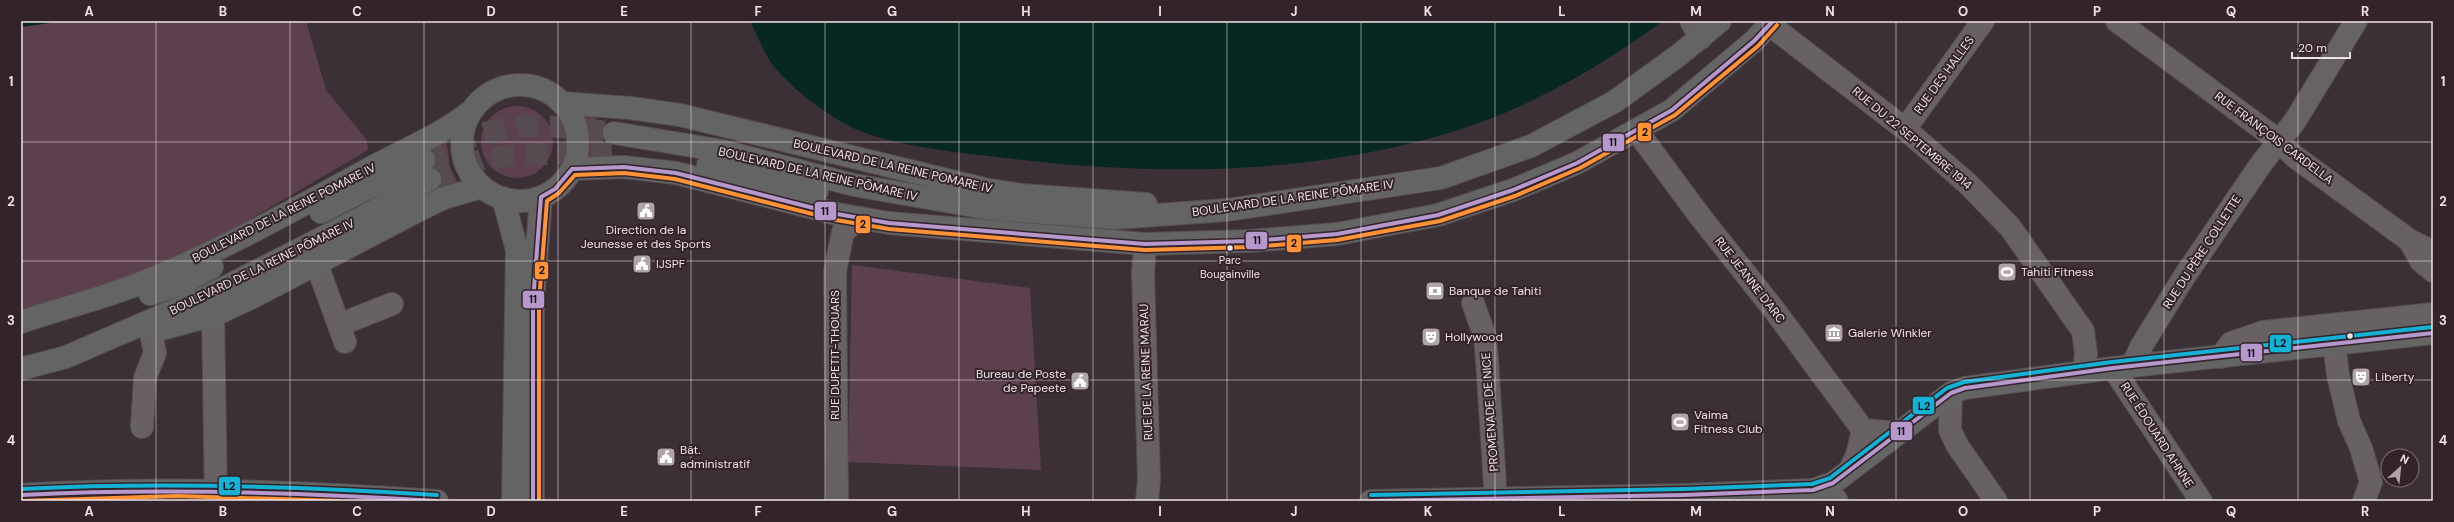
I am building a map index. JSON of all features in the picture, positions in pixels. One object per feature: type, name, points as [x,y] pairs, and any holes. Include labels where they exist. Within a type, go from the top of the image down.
[{"type":"main road","name":"BOULEVARD DE LA REINE PŌMARE IV","points":[[1034,235],[930,216],[613,143],[722,151],[854,184],[991,209],[1115,218],[1227,210],[1441,178],[1531,146],[1614,102],[1696,30],[1720,21]]},
{"type":"main road","points":[[572,169],[624,167],[676,173],[860,218],[889,223],[1145,244],[1293,239],[1382,227],[1438,215],[1513,190],[1577,163],[1637,130],[1684,100],[1771,23]]},
{"type":"main road","points":[[514,85],[529,86],[544,90],[562,103],[572,118],[577,135],[577,152],[572,169],[556,189],[540,197],[518,201],[503,198],[482,187],[470,173],[462,151],[463,128],[470,112],[486,95],[499,88],[514,85]]},
{"type":"main road","name":"BOULEVARD DE LA REINE POMARE IV","points":[[562,103],[630,108],[680,115],[918,175],[1014,194],[1227,210]]},
{"type":"main road","name":"BOULEVARD DE LA REINE POMARE IV","points":[[21,322],[114,293],[189,262],[277,219],[370,168],[427,140],[470,112]]},
{"type":"main road","name":"BOULEVARD DE LA REINE PŌMARE IV","points":[[21,329],[72,321],[182,283],[427,170],[357,221],[212,294],[66,358],[21,369]]},
{"type":"main road","points":[[66,358],[213,315],[317,265],[444,198],[482,187]]},
{"type":"main road","points":[[533,501],[533,302],[540,197]]},
{"type":"main road","points":[[503,198],[517,250],[513,501]]},
{"type":"main road","points":[[1371,501],[1683,498],[1813,490],[1831,494],[1850,470],[1951,393],[1974,387],[2122,367],[2433,333]]},
{"type":"main road","points":[[21,495],[127,491],[216,496],[331,494],[437,501]]},
{"type":"street","name":"RUE DES HALLES","points":[[1904,129],[1983,21]]},
{"type":"street","name":"RUE FRANÇOIS CARDELLA","points":[[2117,21],[2282,138],[2294,156],[2409,240],[2433,252]]},
{"type":"street","name":"RUE DU PÈRE COLLETTE","points":[[2122,367],[2142,345],[2184,277],[2226,214],[2282,138],[2356,21]]},
{"type":"street","name":"RUE DU 22 SEPTEMBRE 1914","points":[[1771,23],[1904,129],[1968,184],[2010,226],[2083,331],[2086,354],[2084,372]]},
{"type":"street","name":"RUE JEANNE D'ARC","points":[[1637,130],[1698,214],[1775,311],[1863,430]]},
{"type":"street","name":"RUE DUPETIT-THOUARS","points":[[837,501],[835,271],[843,232],[860,218]]},
{"type":"street","points":[[2409,240],[2421,261],[2433,271]]},
{"type":"street","name":"RUE DE LA REINE MARAU","points":[[1145,244],[1143,273],[1149,480],[1147,501]]},
{"type":"street","points":[[317,265],[342,334],[392,304]]},
{"type":"street","name":"PROMENADE DE NICE","points":[[1473,303],[1485,337],[1496,500]]},
{"type":"street","points":[[2220,357],[2232,343],[2263,332],[2433,314]]},
{"type":"street","points":[[213,315],[216,496]]},
{"type":"street","points":[[142,428],[145,378],[155,353],[151,333]]},
{"type":"street","points":[[2334,343],[2338,375],[2349,421],[2361,448],[2371,482],[2364,501]]},
{"type":"street","name":"RUE ÉDOUARD AHNNE","points":[[2122,367],[2201,501]]},
{"type":"street","points":[[1951,393],[1950,430],[1958,445],[1996,501]]},
{"type":"street","points":[[1850,470],[1857,455],[1863,430],[1899,433]]},
{"type":"shaded area","points":[[21,21],[64,21],[21,27]]},
{"type":"shaded area","points":[[64,21],[306,21],[326,90],[367,140],[368,150],[208,244],[83,296],[21,312],[21,27]]},
{"type":"shaded area","points":[[750,21],[1659,21],[1660,23],[1637,40],[1563,85],[1512,110],[1458,130],[1402,145],[1345,157],[1288,164],[1230,168],[1172,169],[1055,163],[981,155],[903,144],[867,134],[841,122],[796,89],[770,61]]},
{"type":"shaded area","points":[[510,106],[524,106],[531,108],[543,116],[551,128],[553,142],[551,156],[543,168],[531,176],[524,178],[510,178],[503,176],[491,168],[483,156],[481,149],[481,135],[483,128],[491,116],[503,108]]},
{"type":"shaded area","points":[[595,113],[600,141],[598,160],[588,158],[589,128],[585,115]]},
{"type":"shaded area","points":[[446,136],[450,167],[458,184],[448,188],[440,169],[435,141]]},
{"type":"shaded area","points":[[852,265],[1030,288],[1041,470],[848,462]]},
{"type":"tunnel","points":[[424,160],[465,139],[506,129],[542,126],[578,128],[614,133]]},
{"type":"tunnel","points":[[430,179],[484,159],[523,154],[612,153]]},
{"type":"transit line","name":"11","points":[[533,501],[533,302],[541,197],[555,189],[572,169],[624,167],[676,173],[837,214],[889,223],[1145,244],[1250,241],[1337,234],[1438,215],[1513,190],[1577,163],[1672,110],[1754,41],[1773,21]]},
{"type":"transit line","name":"2","points":[[539,501],[539,302],[547,201],[559,193],[575,175],[624,173],[675,179],[836,220],[889,229],[1145,250],[1250,247],[1337,240],[1440,221],[1515,196],[1580,168],[1675,115],[1758,46],[1777,25]]},
{"type":"transit line","name":"L2","points":[[1371,495],[1684,489],[1812,484],[1830,478],[1947,388],[1964,382],[2112,362],[2432,327]]},
{"type":"transit line","name":"11","points":[[1371,501],[1684,495],[1813,490],[1833,483],[1951,393],[1965,388],[2113,368],[2433,333]]},
{"type":"transit line","name":"L2","points":[[21,489],[177,485],[281,487],[437,495]]},
{"type":"transit line","name":"11","points":[[21,495],[177,491],[281,493],[437,501]]},
{"type":"transit line","name":"2","points":[[21,501],[177,496],[341,501]]},
{"type":"place","name":"Direction de la Jeunesse et des Sports","points":[[646,211]]},
{"type":"place","name":"Parc Bougainville","points":[[1230,248]]},
{"type":"place","name":"IJSPF","points":[[642,264]]},
{"type":"place","name":"Tahiti Fitness","points":[[2007,272]]},
{"type":"place","name":"Banque de Tahiti","points":[[1435,291]]},
{"type":"place","name":"Galerie Winkler","points":[[1834,333]]},
{"type":"place","name":"Hollywood","points":[[1431,337]]},
{"type":"place","name":"Liberty","points":[[2361,377]]},
{"type":"place","name":"Bureau de Poste de Papeete","points":[[1080,381]]},
{"type":"place","name":"Vaima Fitness Club","points":[[1680,422]]},
{"type":"place","name":"Bât. administratif","points":[[666,457]]}]
